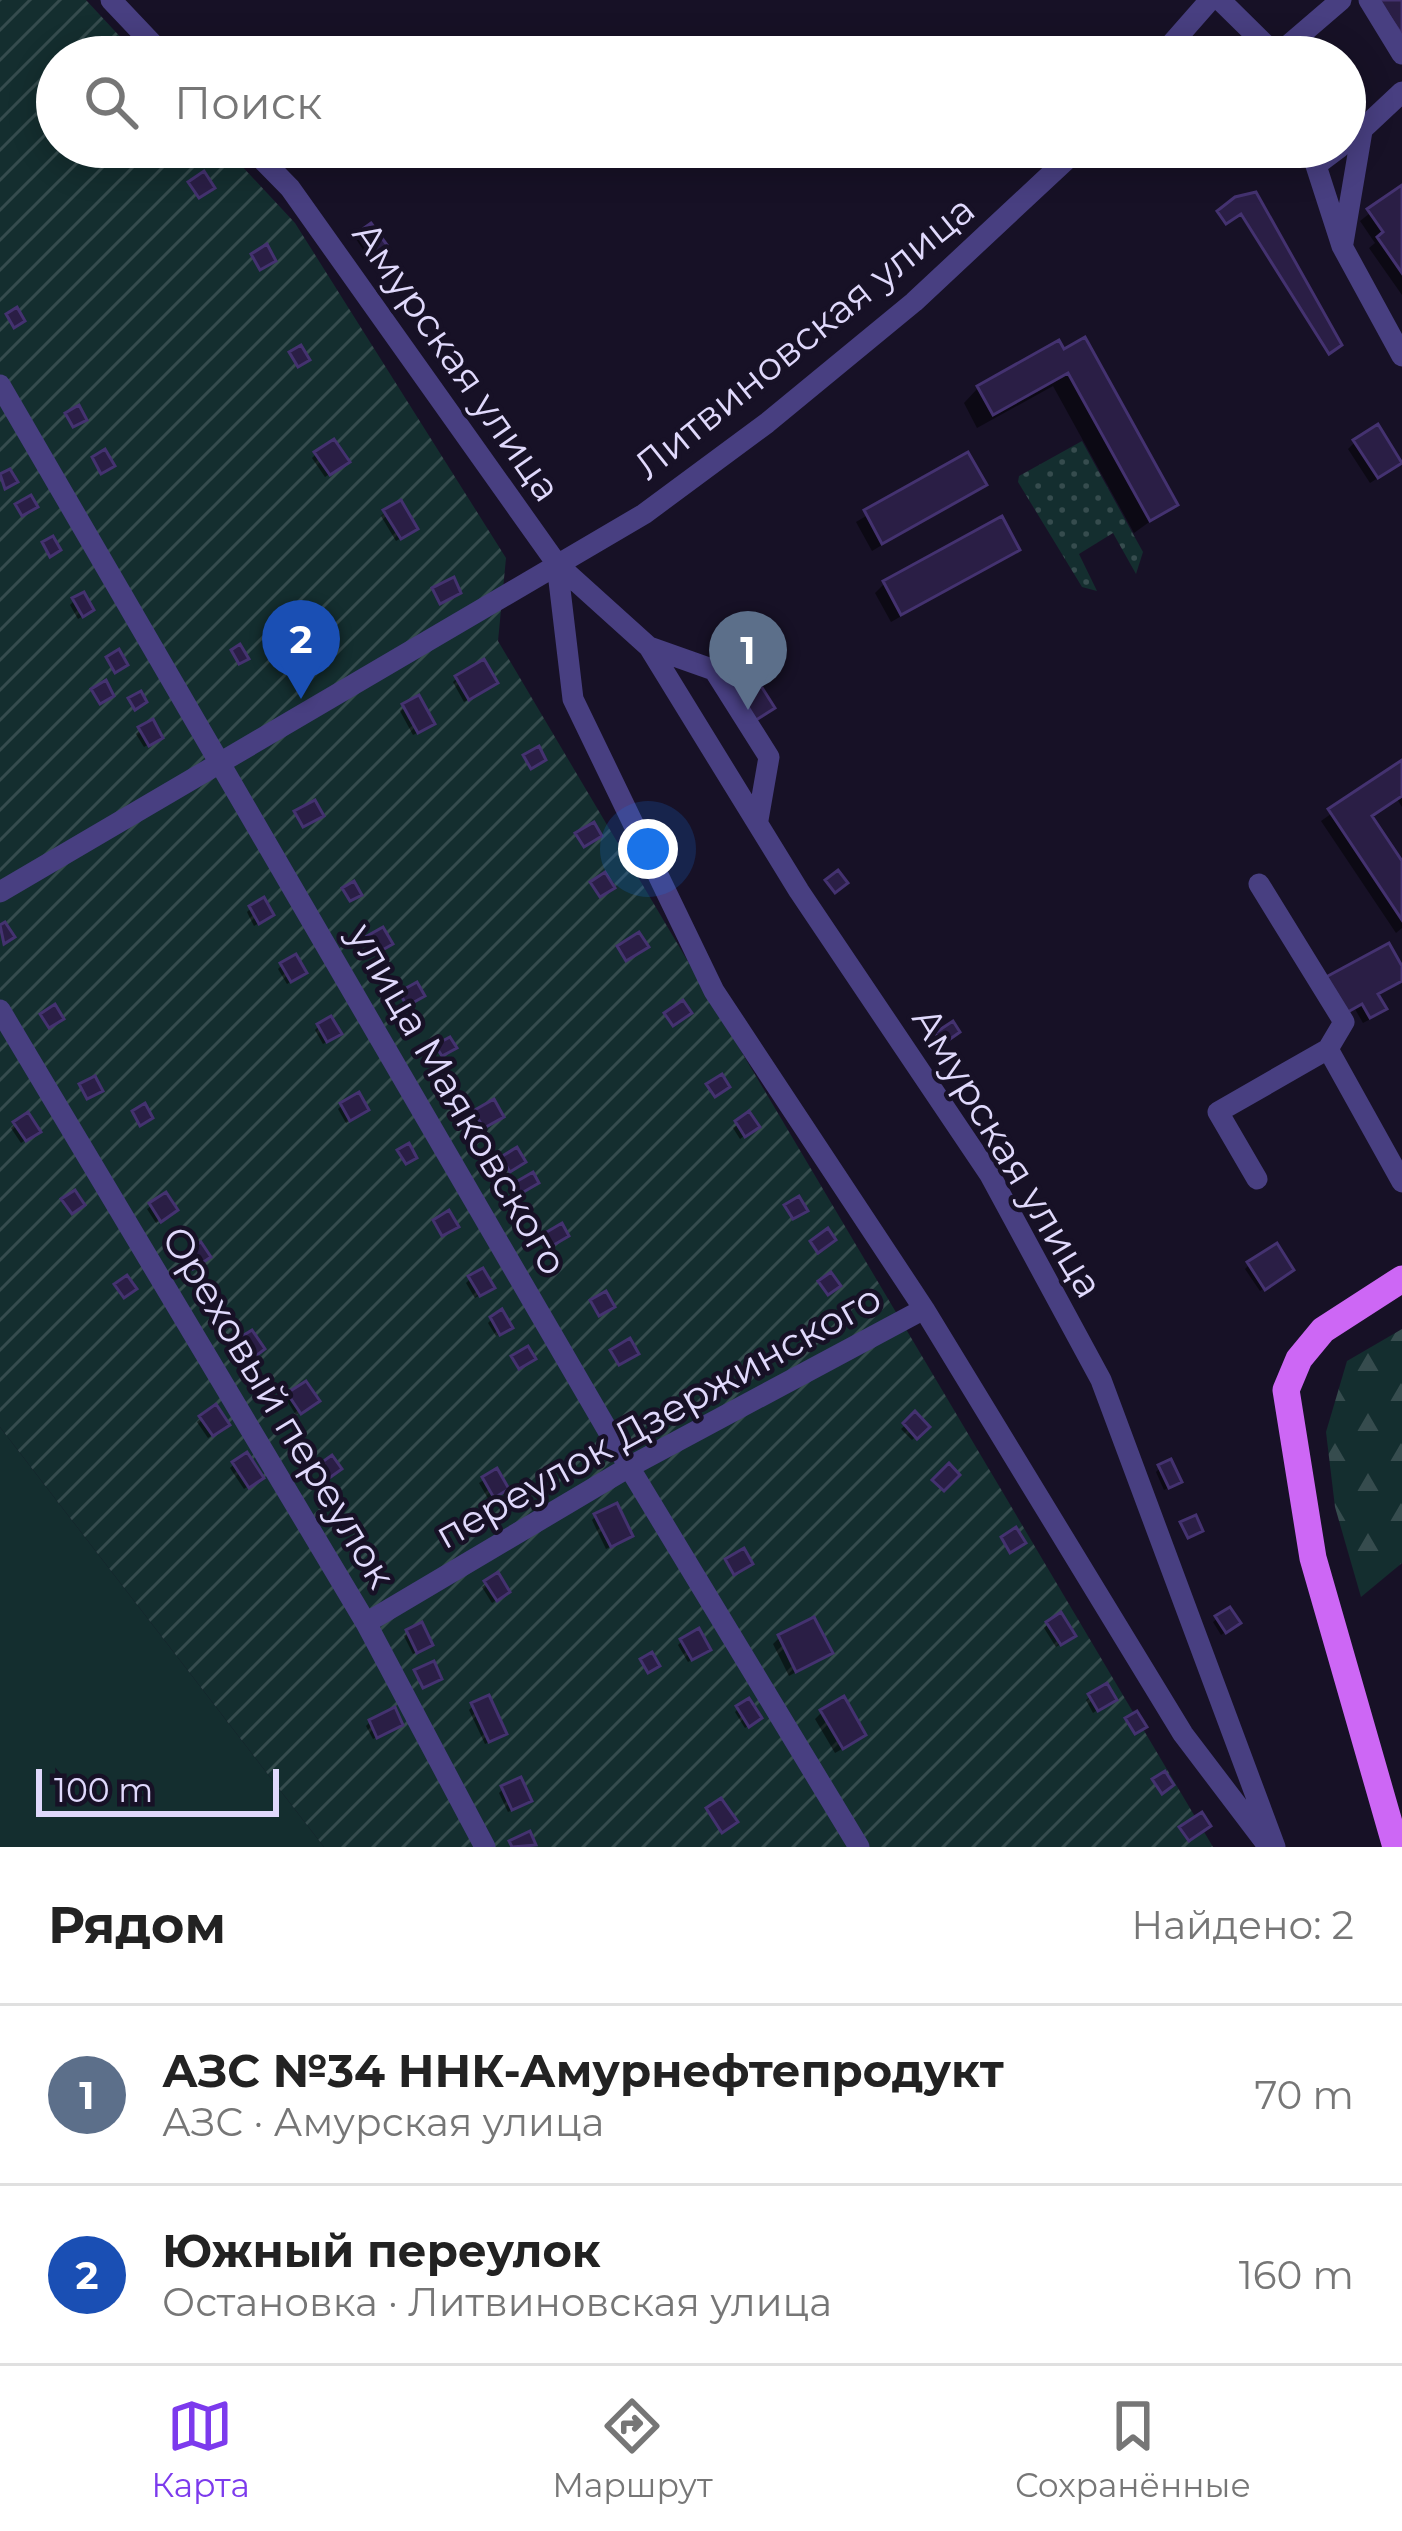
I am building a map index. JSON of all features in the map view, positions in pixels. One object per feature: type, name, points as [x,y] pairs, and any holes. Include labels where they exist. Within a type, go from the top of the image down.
[{"type":"main road","points":[[1396,1847],[1313,1558],[1286,1390],[1299,1359],[1323,1330],[1402,1279]]},
{"type":"street","points":[[111,0],[145,36]]},
{"type":"street","points":[[1178,36],[1210,0]]},
{"type":"street","points":[[1220,0],[1257,36]]},
{"type":"street","points":[[1300,36],[1341,0]]},
{"type":"street","points":[[1369,0],[1402,54]]},
{"type":"street","points":[[1366,125],[1402,92]]},
{"type":"street","name":"Амурская улица","points":[[270,168],[290,188],[557,564],[649,647],[799,891],[990,1175],[1101,1380],[1272,1847]]},
{"type":"street","name":"Литвиновская улица","points":[[0,892],[644,514],[767,423],[914,302],[1058,168]]},
{"type":"street","points":[[1317,168],[1342,246],[1402,356]]},
{"type":"street","points":[[1342,246],[1347,168]]},
{"type":"street","name":"улица Маяковского","points":[[0,385],[629,1467],[859,1847]]},
{"type":"street","name":"Амурская улица","points":[[557,564],[573,699],[714,992],[924,1309],[1183,1734],[1272,1847]]},
{"type":"street","points":[[649,647],[714,670],[769,757],[758,820]]},
{"type":"street","points":[[1257,1179],[1218,1112],[1328,1049],[1344,1022],[1259,884]]},
{"type":"street","name":"Ореховый переулок","points":[[0,1010],[367,1623],[485,1847]]},
{"type":"street","points":[[1328,1049],[1402,1182]]},
{"type":"street","name":"переулок Дзержинского","points":[[367,1623],[629,1467],[924,1309]]},
{"type":"green space","points":[[0,0],[86,0],[119,36],[36,36],[36,168],[244,168],[295,223],[506,558],[498,641],[1213,1847],[324,1847],[0,1427]]},
{"type":"green space","points":[[1082,441],[1143,552],[1136,574],[1113,533],[1079,554],[1097,591],[1082,587],[1018,482],[1019,476]]},
{"type":"green space","points":[[1402,1329],[1402,1563],[1361,1597],[1335,1507],[1326,1432],[1347,1361]]},
{"type":"green space","points":[[0,1427],[324,1847],[0,1847]]},
{"type":"building","points":[[1378,0],[1402,0],[1402,35]]},
{"type":"building","points":[[204,171],[215,188],[199,198],[188,182]]},
{"type":"building","points":[[1402,185],[1402,273],[1377,237],[1383,232],[1367,209]]},
{"type":"building","points":[[1256,192],[1342,345],[1329,354],[1241,214],[1226,224],[1217,211],[1235,197]]},
{"type":"building","points":[[371,223],[387,245],[373,255],[357,233]]},
{"type":"building","points":[[267,244],[276,261],[260,270],[251,254]]},
{"type":"building","points":[[17,307],[25,321],[14,328],[6,314]]},
{"type":"building","points":[[1085,337],[1178,505],[1150,521],[1068,373],[993,415],[977,386],[1059,340],[1064,349]]},
{"type":"building","points":[[301,345],[310,360],[298,367],[289,352]]},
{"type":"building","points":[[79,405],[87,420],[73,427],[65,413]]},
{"type":"building","points":[[1378,424],[1402,463],[1378,478],[1353,440]]},
{"type":"building","points":[[334,439],[350,462],[330,475],[314,452]]},
{"type":"building","points":[[105,449],[115,466],[101,474],[92,457]]},
{"type":"building","points":[[968,452],[987,485],[882,544],[864,510]]},
{"type":"building","points":[[10,469],[18,482],[5,489],[0,474]]},
{"type":"building","points":[[31,495],[38,507],[22,516],[15,504]]},
{"type":"building","points":[[401,500],[418,529],[401,539],[383,510]]},
{"type":"building","points":[[1002,516],[1020,550],[901,615],[883,581]]},
{"type":"building","points":[[53,536],[61,550],[50,557],[42,542]]},
{"type":"building","points":[[454,577],[461,593],[440,604],[432,588]]},
{"type":"building","points":[[84,592],[94,610],[83,617],[72,598]]},
{"type":"building","points":[[240,644],[249,659],[239,664],[231,650]]},
{"type":"building","points":[[119,649],[128,665],[115,673],[106,657]]},
{"type":"building","points":[[484,659],[498,683],[469,700],[455,676]]},
{"type":"building","points":[[106,680],[114,696],[100,704],[91,689]]},
{"type":"building","points":[[761,686],[775,708],[742,729],[728,707]]},
{"type":"building","points":[[141,691],[147,702],[135,710],[128,698]]},
{"type":"building","points":[[419,695],[435,724],[418,733],[402,704]]},
{"type":"building","points":[[153,719],[163,738],[149,746],[138,727]]},
{"type":"building","points":[[539,746],[546,760],[531,769],[523,755]]},
{"type":"building","points":[[1402,760],[1402,796],[1372,816],[1402,861],[1402,920],[1328,809]]},
{"type":"building","points":[[315,800],[324,816],[303,827],[294,811]]},
{"type":"building","points":[[594,822],[602,836],[584,847],[575,833]]},
{"type":"building","points":[[838,870],[848,883],[835,893],[825,880]]},
{"type":"building","points":[[605,872],[615,888],[600,897],[590,882]]},
{"type":"building","points":[[354,881],[362,895],[350,901],[342,888]]},
{"type":"building","points":[[264,897],[274,915],[259,924],[249,906]]},
{"type":"building","points":[[5,922],[15,937],[4,944],[0,925]]},
{"type":"building","points":[[383,927],[393,944],[377,953],[367,936]]},
{"type":"building","points":[[639,932],[649,947],[626,961],[617,946]]},
{"type":"building","points":[[1389,943],[1402,966],[1402,981],[1378,994],[1387,1009],[1370,1018],[1362,1004],[1346,1013],[1326,977]]},
{"type":"building","points":[[296,954],[307,973],[291,982],[280,963]]},
{"type":"building","points":[[417,982],[425,996],[407,1006],[399,992]]},
{"type":"building","points":[[683,1000],[692,1013],[673,1026],[664,1013]]},
{"type":"building","points":[[55,1004],[64,1019],[49,1028],[40,1014]]},
{"type":"building","points":[[331,1016],[342,1034],[327,1042],[317,1024]]},
{"type":"building","points":[[953,1021],[960,1032],[943,1044],[935,1033]]},
{"type":"building","points":[[450,1037],[457,1048],[442,1056],[435,1045]]},
{"type":"building","points":[[722,1074],[730,1087],[715,1097],[706,1084]]},
{"type":"building","points":[[95,1076],[103,1091],[87,1099],[79,1084]]},
{"type":"building","points":[[359,1092],[369,1110],[350,1121],[340,1103]]},
{"type":"building","points":[[494,1099],[504,1117],[484,1128],[473,1111]]},
{"type":"building","points":[[145,1103],[153,1118],[140,1126],[132,1111]]},
{"type":"building","points":[[749,1111],[760,1127],[745,1137],[735,1121]]},
{"type":"building","points":[[28,1112],[41,1132],[26,1141],[13,1122]]},
{"type":"building","points":[[409,1143],[417,1158],[406,1164],[397,1150]]},
{"type":"building","points":[[517,1147],[526,1162],[510,1172],[501,1157]]},
{"type":"building","points":[[533,1172],[539,1183],[520,1194],[514,1183]]},
{"type":"building","points":[[75,1190],[85,1205],[72,1214],[61,1199]]},
{"type":"building","points":[[166,1192],[178,1210],[161,1222],[149,1203]]},
{"type":"building","points":[[799,1196],[808,1211],[793,1219],[784,1205]]},
{"type":"building","points":[[449,1210],[459,1227],[442,1236],[433,1220]]},
{"type":"building","points":[[562,1223],[569,1236],[552,1246],[545,1233]]},
{"type":"building","points":[[828,1228],[836,1240],[818,1253],[810,1241]]},
{"type":"building","points":[[201,1242],[211,1257],[193,1269],[183,1253]]},
{"type":"building","points":[[1277,1243],[1294,1270],[1265,1290],[1247,1262]]},
{"type":"building","points":[[483,1268],[495,1288],[480,1296],[468,1276]]},
{"type":"building","points":[[831,1272],[841,1286],[828,1295],[818,1281]]},
{"type":"building","points":[[127,1275],[137,1289],[124,1298],[114,1284]]},
{"type":"building","points":[[606,1291],[615,1307],[599,1316],[590,1300]]},
{"type":"building","points":[[502,1309],[513,1328],[500,1335],[490,1317]]},
{"type":"building","points":[[252,1330],[265,1349],[253,1358],[239,1338]]},
{"type":"building","points":[[630,1338],[639,1354],[619,1365],[610,1350]]},
{"type":"building","points":[[528,1346],[536,1359],[519,1369],[511,1356]]},
{"type":"building","points":[[306,1381],[320,1401],[301,1414],[287,1393]]},
{"type":"building","points":[[216,1404],[230,1425],[213,1436],[199,1416]]},
{"type":"building","points":[[915,1411],[930,1427],[917,1439],[903,1423]]},
{"type":"building","points":[[247,1452],[264,1478],[249,1488],[232,1462]]},
{"type":"building","points":[[332,1455],[342,1469],[328,1479],[318,1465]]},
{"type":"building","points":[[1171,1459],[1182,1482],[1169,1488],[1158,1465]]},
{"type":"building","points":[[949,1463],[960,1475],[944,1491],[932,1480]]},
{"type":"building","points":[[497,1468],[509,1489],[494,1498],[482,1477]]},
{"type":"building","points":[[617,1503],[633,1536],[611,1547],[594,1514]]},
{"type":"building","points":[[1196,1515],[1203,1531],[1188,1538],[1180,1522]]},
{"type":"building","points":[[1016,1527],[1026,1543],[1010,1553],[1001,1537]]},
{"type":"building","points":[[744,1548],[753,1564],[734,1575],[725,1559]]},
{"type":"building","points":[[498,1572],[510,1592],[497,1601],[484,1581]]},
{"type":"building","points":[[1230,1607],[1241,1623],[1226,1633],[1215,1616]]},
{"type":"building","points":[[1061,1612],[1076,1636],[1061,1645],[1046,1622]]},
{"type":"building","points":[[814,1617],[833,1653],[796,1672],[778,1635]]},
{"type":"building","points":[[422,1622],[433,1645],[417,1653],[406,1630]]},
{"type":"building","points":[[699,1628],[711,1650],[692,1660],[680,1639]]},
{"type":"building","points":[[652,1652],[660,1666],[648,1673],[640,1659]]},
{"type":"building","points":[[434,1661],[442,1679],[423,1688],[414,1670]]},
{"type":"building","points":[[1107,1683],[1117,1700],[1098,1711],[1088,1694]]},
{"type":"building","points":[[489,1695],[507,1734],[489,1742],[471,1703]]},
{"type":"building","points":[[844,1696],[866,1735],[843,1749],[820,1710]]},
{"type":"building","points":[[749,1698],[762,1718],[749,1727],[736,1706]]},
{"type":"building","points":[[395,1707],[403,1725],[377,1738],[369,1720]]},
{"type":"building","points":[[1137,1711],[1147,1727],[1135,1734],[1125,1718]]},
{"type":"building","points":[[1165,1771],[1174,1785],[1162,1794],[1152,1779]]},
{"type":"building","points":[[521,1777],[532,1801],[512,1810],[501,1786]]},
{"type":"building","points":[[721,1798],[738,1822],[722,1833],[706,1808]]},
{"type":"building","points":[[1202,1812],[1211,1826],[1189,1841],[1179,1827]]},
{"type":"building","points":[[530,1831],[536,1845],[512,1847],[509,1841]]},
{"type":"place","name":"Южный переулок","points":[[301,699]]},
{"type":"place","name":"АЗС №34 ННК-Амурнефтепродукт","points":[[748,710]]}]
